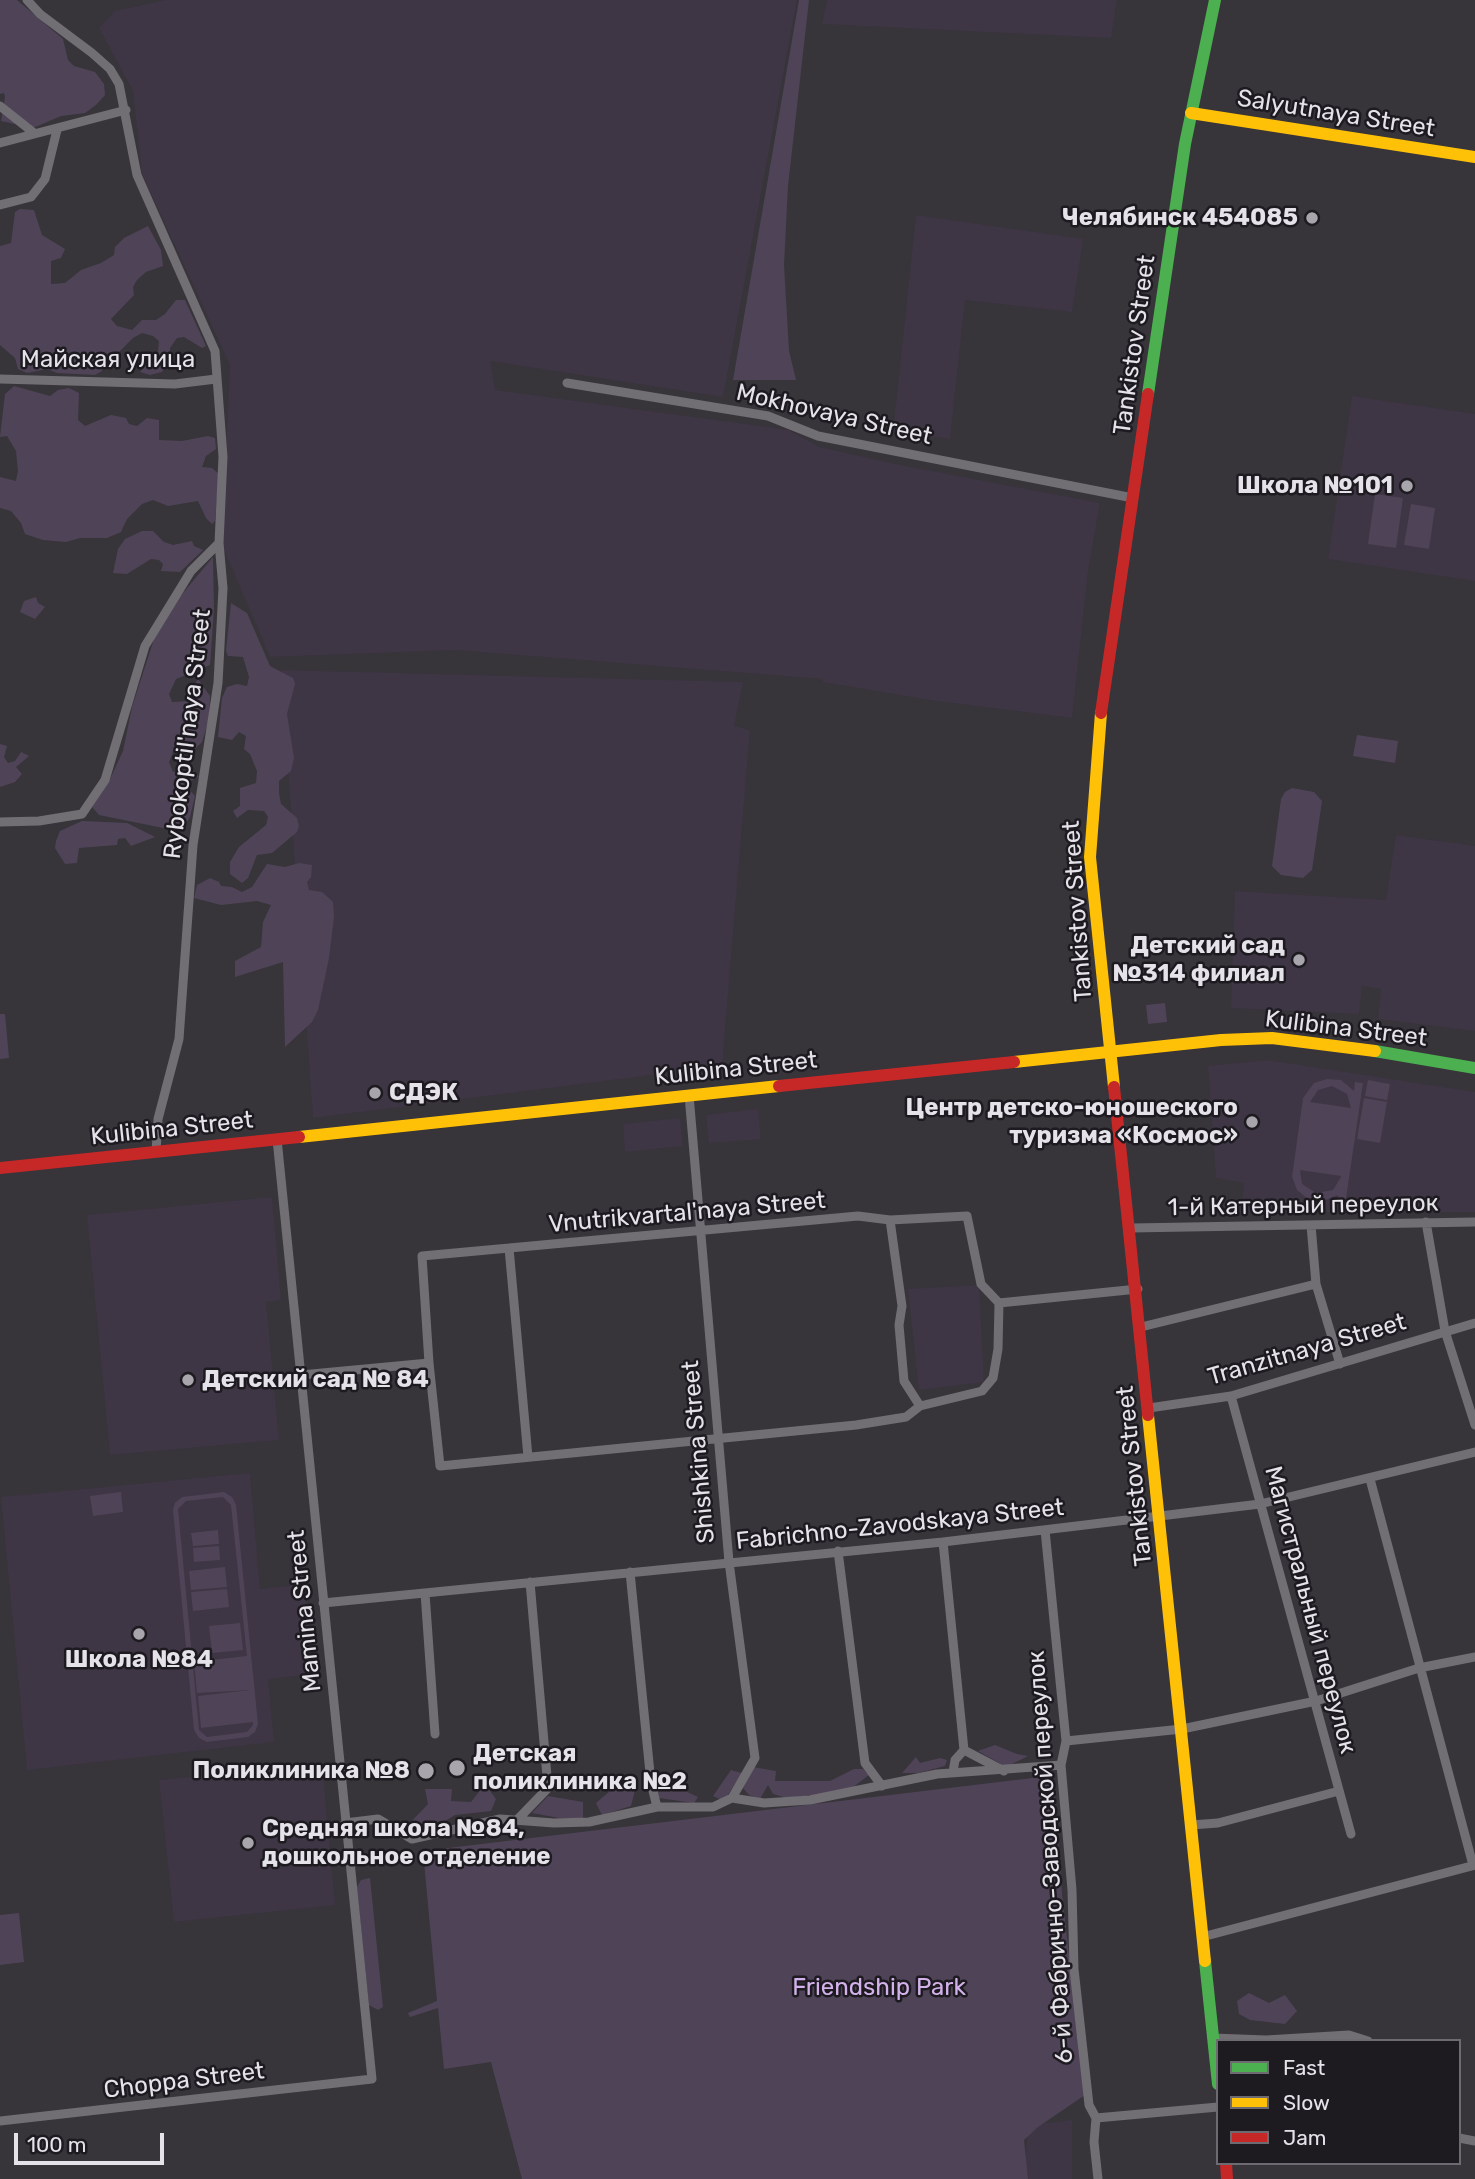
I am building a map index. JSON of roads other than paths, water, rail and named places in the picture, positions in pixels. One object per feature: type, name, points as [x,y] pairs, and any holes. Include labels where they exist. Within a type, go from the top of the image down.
[{"type":"main road","name":"Tankistov Street","points":[[1215,0],[1191,113],[1098,736],[1090,858],[1109,1050],[1138,1289],[1216,2066]]},
{"type":"main road","name":"Salyutnaya Street","points":[[1191,113],[1475,157]]},
{"type":"main road","name":"Kulibina Street","points":[[0,1168],[1109,1050],[1272,1038],[1340,1045],[1475,1068]]},
{"type":"street","name":"Rybokoptil'naya Street","points":[[27,0],[40,14],[110,69],[119,84],[137,175],[215,351],[223,457],[219,543],[223,588],[218,683],[192,845],[179,1039],[158,1119],[156,1152]]},
{"type":"street","points":[[1,106],[34,133]]},
{"type":"street","points":[[0,143],[126,110]]},
{"type":"street","points":[[0,205],[31,197],[46,179],[57,130]]},
{"type":"street","name":"Майская улица","points":[[0,379],[174,384],[216,379]]},
{"type":"street","name":"Mokhovaya Street","points":[[567,383],[768,416],[818,436],[1133,498]]},
{"type":"street","points":[[0,822],[39,821],[82,814],[106,780],[145,646],[191,571],[219,543]]},
{"type":"street","name":"Shishkina Street","points":[[689,1095],[698,1231],[720,1437],[729,1562],[755,1758],[732,1798]]},
{"type":"street","name":"Mamina Street","points":[[277,1139],[372,2079]]},
{"type":"street","name":"Vnutrikvartal'naya Street","points":[[858,1216],[890,1220],[967,1216],[981,1284],[999,1303],[998,1349],[993,1378],[982,1391],[920,1406],[906,1417],[856,1424],[440,1466],[429,1363],[422,1256],[858,1216]]},
{"type":"street","points":[[890,1220],[902,1306],[899,1325],[904,1381],[920,1406]]},
{"type":"street","points":[[1426,1222],[1445,1331],[1475,1425]]},
{"type":"street","name":"1-й Катерный переулок","points":[[1131,1228],[1475,1222]]},
{"type":"street","points":[[1311,1225],[1315,1284],[1340,1364]]},
{"type":"street","points":[[509,1248],[528,1457]]},
{"type":"street","points":[[1141,1327],[1315,1284]]},
{"type":"street","points":[[999,1303],[1138,1289]]},
{"type":"street","name":"Tranzitnaya Street","points":[[1149,1408],[1231,1395],[1475,1323]]},
{"type":"street","points":[[301,1375],[429,1363]]},
{"type":"street","name":"Магистральный переулок","points":[[1231,1395],[1351,1834]]},
{"type":"street","name":"Fabrichno-Zavodskaya Street","points":[[323,1603],[943,1542],[1260,1504],[1475,1452]]},
{"type":"street","points":[[1202,1937],[1474,1865],[1370,1479]]},
{"type":"street","name":"6-й Фабрично-Заводской переулок","points":[[1045,1530],[1066,1741],[1061,1765],[1072,1890],[1075,1981],[1089,2105],[1096,2118],[1094,2142],[1098,2179]]},
{"type":"street","points":[[943,1542],[964,1749],[955,1760],[953,1772]]},
{"type":"street","points":[[838,1551],[865,1763],[882,1786]]},
{"type":"street","points":[[630,1572],[651,1783],[657,1807]]},
{"type":"street","points":[[519,1819],[548,1788],[530,1582]]},
{"type":"street","points":[[425,1593],[435,1734]]},
{"type":"street","points":[[1066,1741],[1182,1729],[1316,1701],[1419,1668],[1475,1657]]},
{"type":"street","points":[[964,1749],[1004,1771]]},
{"type":"street","points":[[345,1823],[378,1819],[387,1827],[412,1839],[475,1823],[519,1819],[542,1823],[589,1822],[657,1807],[713,1807],[732,1798],[764,1803],[810,1800],[953,1772],[1004,1771],[1061,1765]]},
{"type":"street","points":[[1191,1825],[1218,1824],[1339,1791]]},
{"type":"street","points":[[1283,2039],[1349,2035],[1362,2039]]},
{"type":"street","points":[[1213,2038],[1240,2039]]},
{"type":"street","name":"Choppa Street","points":[[0,2121],[372,2079]]},
{"type":"street","points":[[1096,2118],[1216,2107]]},
{"type":"place","name":"Челябинск 454085","points":[[1312,218]]},
{"type":"place","name":"Школа №101","points":[[1407,486]]},
{"type":"place","name":"Детский сад №314 филиал","points":[[1299,960]]},
{"type":"place","name":"СДЭК","points":[[375,1093]]},
{"type":"place","name":"Центр детско-юношеского туризма «Космос»","points":[[1252,1122]]},
{"type":"place","name":"Детский сад № 84","points":[[188,1380]]},
{"type":"place","name":"Школа №84","points":[[139,1634]]},
{"type":"place","name":"Детская поликлиника №2","points":[[457,1768]]},
{"type":"place","name":"Поликлиника №8","points":[[426,1771]]},
{"type":"place","name":"Средняя школа №84, дошкольное отделение","points":[[248,1843]]},
{"type":"park label","name":"Friendship Park","points":[[879,1988]]}]
